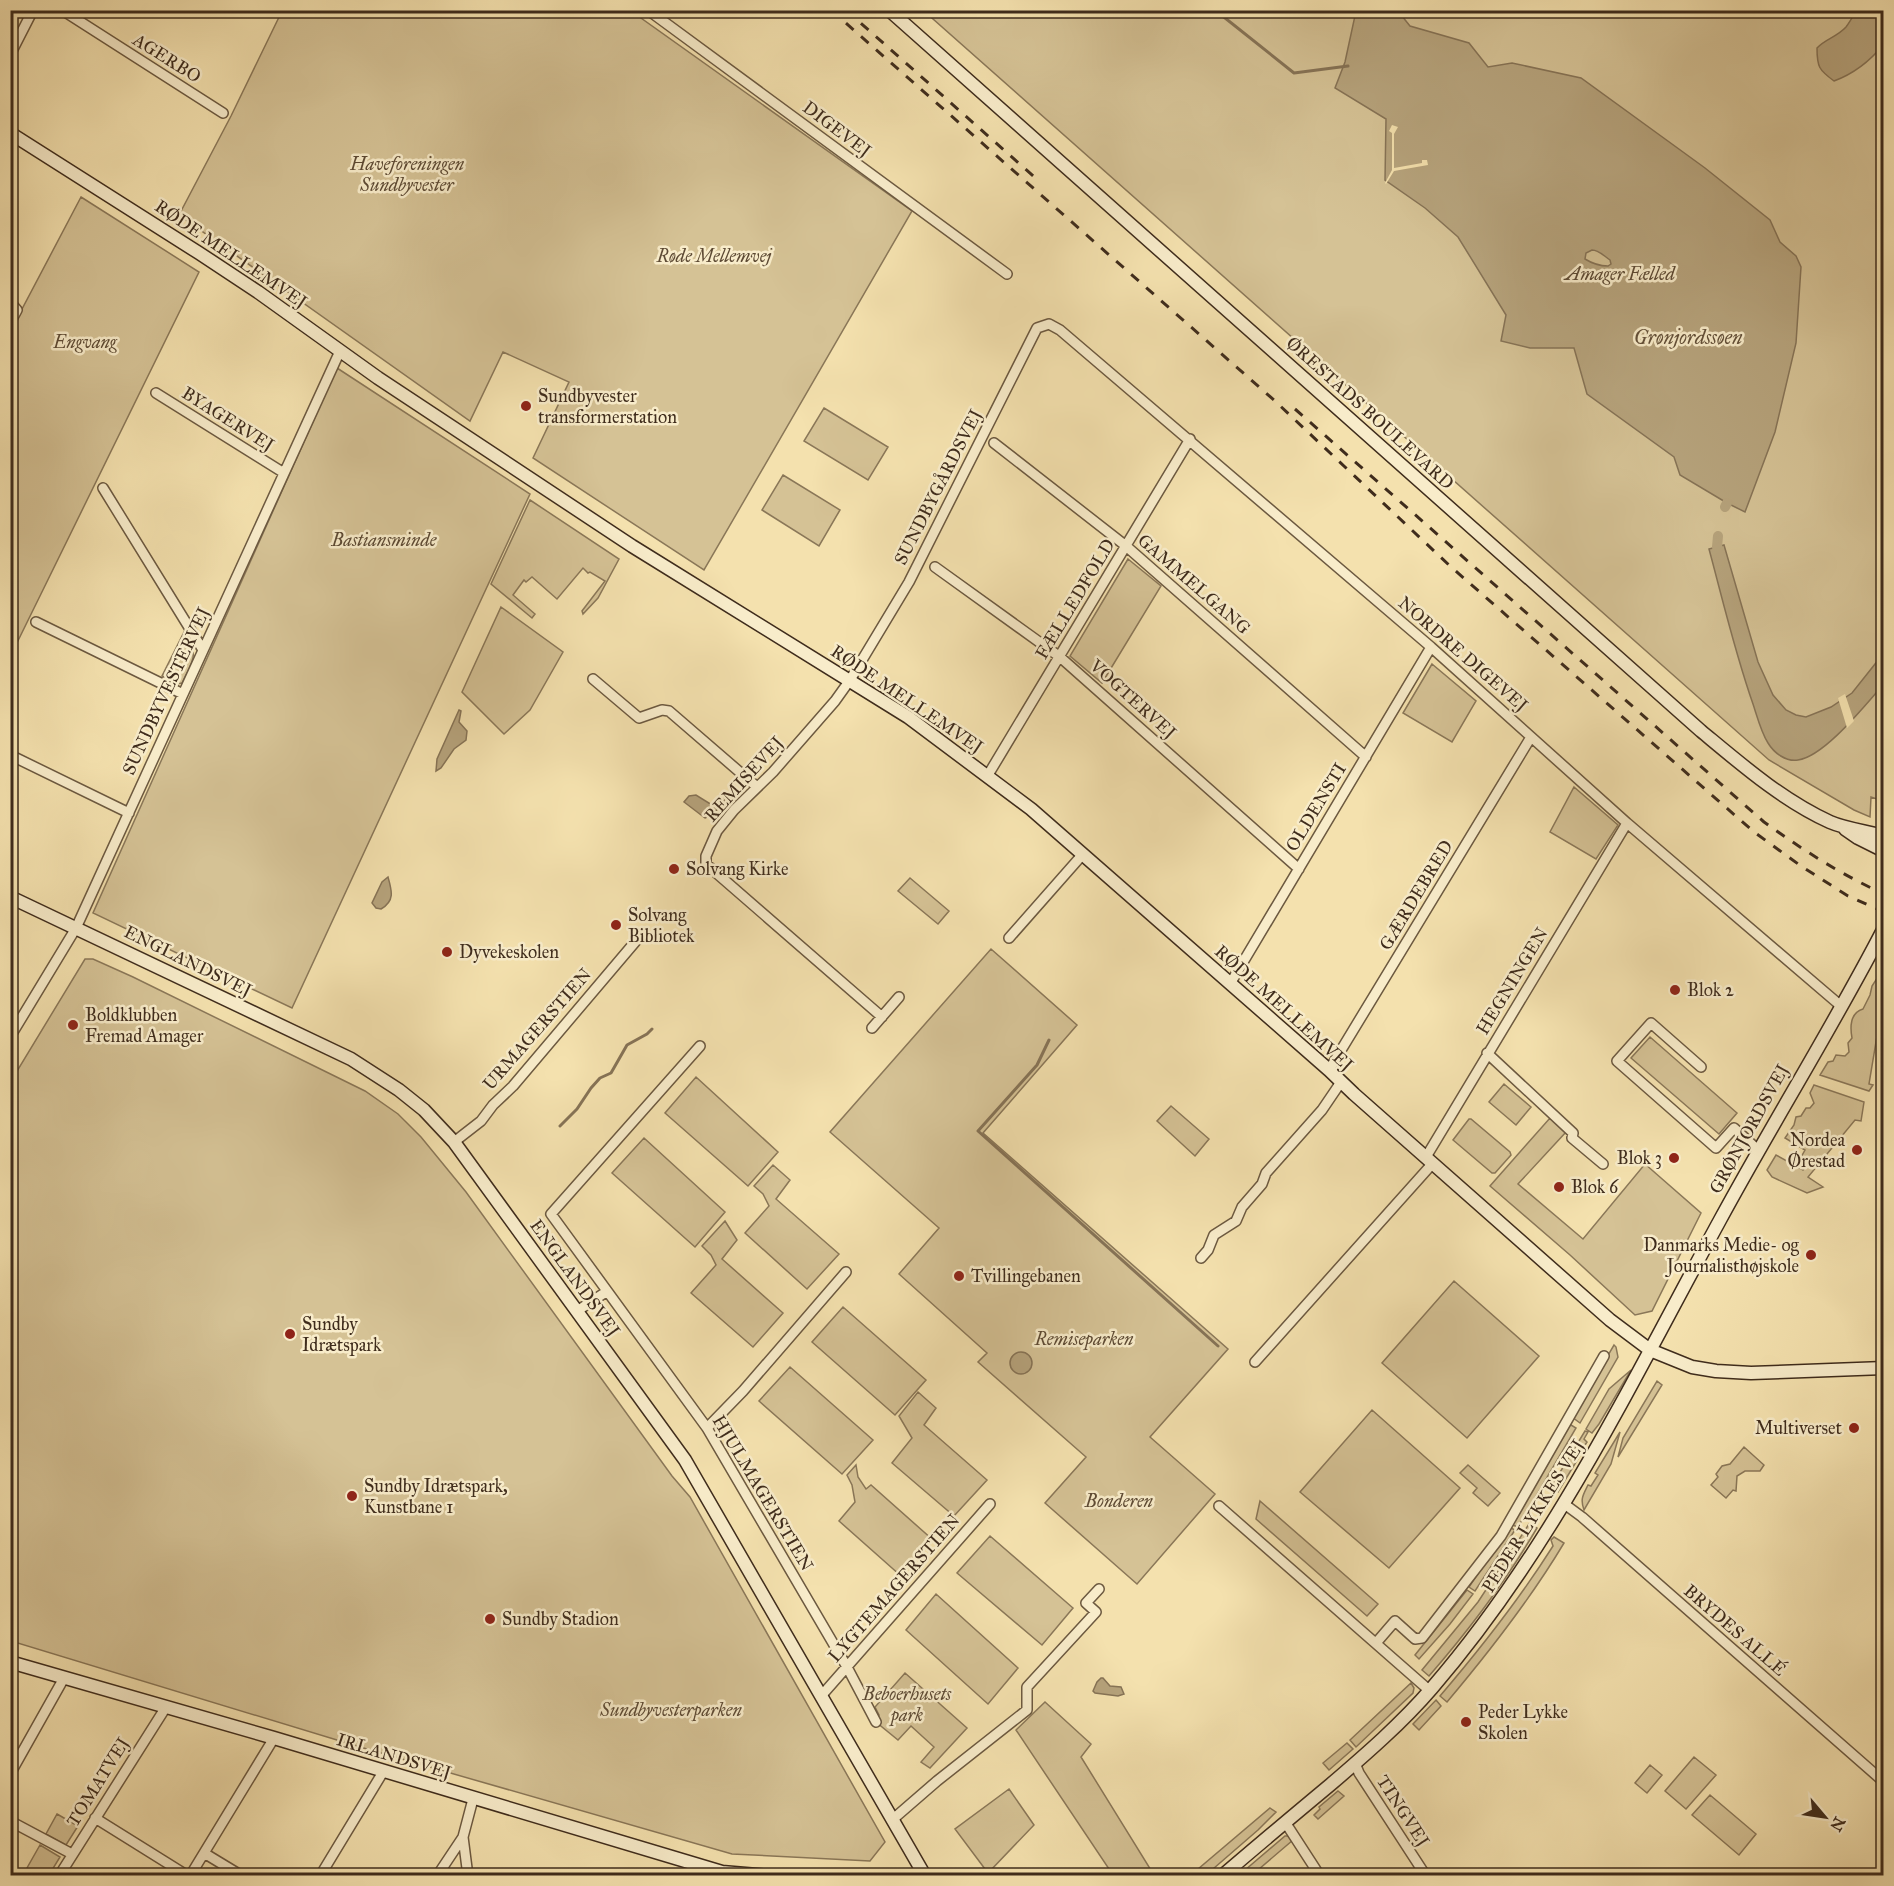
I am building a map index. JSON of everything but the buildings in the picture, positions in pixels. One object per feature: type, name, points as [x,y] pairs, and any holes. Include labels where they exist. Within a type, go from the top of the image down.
[{"type":"street","points":[[10,55],[33,10]]},
{"type":"street","name":"AGERBO","points":[[62,10],[224,113]]},
{"type":"street","name":"DIGEVEJ","points":[[648,10],[1006,274]]},
{"type":"street","name":"ØRESTADS BOULEVARD","points":[[889,10],[1753,775],[1793,802],[1884,851]]},
{"type":"street","name":"RØDE MELLEMVEJ","points":[[10,133],[199,253],[431,414],[632,546],[908,717],[988,776],[1031,808],[1610,1320],[1650,1350],[1692,1367],[1716,1371],[1751,1373],[1884,1368]]},
{"type":"street","points":[[10,323],[14,306]]},
{"type":"street","name":"SUNDBYGÅRDSVEJ","points":[[850,680],[909,582],[1037,328],[1049,324],[1060,330]]},
{"type":"street","name":"NORDRE DIGEVEJ","points":[[1060,330],[1431,647],[1627,823],[1840,1006]]},
{"type":"street","name":"SUNDBYVESTERVEJ","points":[[10,1037],[76,928],[340,351]]},
{"type":"street","name":"BYAGERVEJ","points":[[156,393],[284,473]]},
{"type":"street","name":"FÆLLEDFOLD","points":[[988,776],[1190,440]]},
{"type":"street","name":"GAMMELGANG","points":[[994,443],[1126,546],[1366,757]]},
{"type":"street","points":[[103,488],[203,650]]},
{"type":"street","name":"VOGTERVEJ","points":[[935,567],[1060,657],[1299,869]]},
{"type":"street","points":[[36,622],[183,694]]},
{"type":"street","name":"OLDENSTI","points":[[1230,984],[1431,647]]},
{"type":"street","points":[[593,679],[639,718],[662,710],[669,711],[758,787]]},
{"type":"street","name":"REMISEVEJ","points":[[850,680],[835,701],[717,831],[706,856],[706,864],[882,1017]]},
{"type":"street","name":"GÆRDEBRED","points":[[1329,1070],[1532,737]]},
{"type":"street","points":[[10,755],[129,813]]},
{"type":"street","name":"HEGNINGEN","points":[[1430,1160],[1487,1053],[1627,823]]},
{"type":"street","name":"ØRESTADS BOULEVARD","points":[[1839,825],[1884,836]]},
{"type":"street","points":[[1009,938],[1083,854]]},
{"type":"street","name":"ENGLANDSVEJ","points":[[10,897],[351,1059],[399,1090],[424,1110],[454,1142],[685,1460],[925,1875]]},
{"type":"street","name":"GRØNJORDSVEJ","points":[[1650,1350],[1758,1150],[1884,928]]},
{"type":"street","name":"URMAGERSTIEN","points":[[454,1142],[481,1122],[493,1105],[513,1086],[641,935]]},
{"type":"street","points":[[872,1029],[899,997]]},
{"type":"street","points":[[1701,1066],[1651,1023],[1617,1061],[1716,1148],[1734,1128],[1758,1150]]},
{"type":"street","name":"HJULMAGERSTIEN","points":[[700,1046],[551,1214],[707,1428],[847,1667],[876,1722]]},
{"type":"street","points":[[1487,1053],[1573,1133],[1572,1138],[1603,1164]]},
{"type":"street","points":[[1201,1258],[1208,1250],[1214,1235],[1236,1221],[1242,1207],[1262,1184],[1266,1173],[1322,1110],[1341,1082]]},
{"type":"street","points":[[1255,1362],[1430,1160]]},
{"type":"street","points":[[707,1428],[743,1392],[846,1272]]},
{"type":"street","points":[[577,1311],[606,1292]]},
{"type":"street","name":"PEDER LYKKES VEJ","points":[[1222,1875],[1355,1763],[1430,1690],[1485,1623],[1522,1570],[1615,1417],[1650,1350]]},
{"type":"street","name":"PEDER LYKKES VEJ","points":[[1376,1643],[1395,1621],[1415,1639],[1422,1638],[1436,1622],[1500,1536],[1604,1356]]},
{"type":"street","name":"BRYDES ALLÉ","points":[[1563,1503],[1582,1517],[1884,1782]]},
{"type":"street","name":"LYGTEMAGERSTIEN","points":[[822,1695],[990,1504]]},
{"type":"street","points":[[1220,1506],[1430,1690]]},
{"type":"street","points":[[892,1820],[937,1781],[1027,1710],[1027,1688],[1096,1612],[1086,1603],[1099,1589]]},
{"type":"street","name":"IRLANDSVEJ","points":[[10,1662],[274,1738],[722,1874],[770,1875]]},
{"type":"street","points":[[10,1774],[64,1678]]},
{"type":"street","name":"TOMATVEJ","points":[[59,1875],[166,1707]]},
{"type":"street","points":[[95,1818],[189,1875],[274,1738]]},
{"type":"street","name":"TINGVEJ","points":[[1355,1763],[1359,1773],[1426,1875]]},
{"type":"street","points":[[320,1875],[383,1772]]},
{"type":"street","points":[[437,1875],[463,1837],[473,1799]]},
{"type":"street","points":[[10,1821],[72,1854]]},
{"type":"street","points":[[1285,1822],[1320,1875]]},
{"type":"street","points":[[463,1837],[468,1875]]},
{"type":"street","points":[[204,1853],[242,1875]]},
{"type":"green space","points":[[282,11],[631,11],[912,211],[704,570],[533,458],[569,382],[503,352],[470,421],[179,215]]},
{"type":"green space","name":"Amager Fælled","points":[[924,11],[1883,11],[1883,801],[1871,797],[1870,817],[1769,760]]},
{"type":"green space","name":"Engvang","points":[[81,197],[199,272],[11,655],[11,330]]},
{"type":"green space","name":"Bastiansminde","points":[[337,368],[530,494],[292,1008],[93,913]]},
{"type":"green space","points":[[824,408],[888,447],[868,480],[804,441]]},
{"type":"green space","points":[[783,475],[840,510],[819,546],[762,510]]},
{"type":"green space","points":[[530,500],[619,559],[598,598],[583,614],[582,611],[605,581],[583,568],[557,599],[532,577],[526,582],[524,580],[513,595],[535,614],[532,618],[491,584]]},
{"type":"green space","points":[[1128,559],[1161,586],[1102,683],[1070,656]]},
{"type":"green space","points":[[501,607],[563,652],[530,710],[504,734],[462,692]]},
{"type":"green space","points":[[184,632],[192,647],[193,658],[182,683],[177,684],[162,676]]},
{"type":"green space","points":[[1432,664],[1476,701],[1452,742],[1403,713]]},
{"type":"green space","points":[[1574,787],[1618,825],[1596,859],[1550,832]]},
{"type":"green space","points":[[910,878],[949,911],[938,924],[898,891]]},
{"type":"green space","name":"Remiseparken","points":[[991,949],[1077,1025],[983,1133],[1228,1349],[1150,1437],[1215,1494],[1137,1584],[1045,1503],[1086,1457],[978,1362],[987,1353],[899,1274],[939,1228],[830,1132]]},
{"type":"green space","name":"Sundby Idrætspark","points":[[85,959],[93,959],[133,977],[365,1091],[398,1114],[421,1137],[466,1192],[672,1476],[690,1497],[885,1842],[870,1861],[732,1854],[360,1747],[11,1641],[11,1081]]},
{"type":"green space","points":[[1883,969],[1883,1000],[1869,1084],[1873,1085],[1869,1091],[1820,1075],[1828,1062],[1833,1061],[1836,1055],[1845,1056],[1849,1052],[1848,1043],[1852,1038],[1853,1017],[1863,1009],[1872,986]]},
{"type":"green space","points":[[1650,1037],[1737,1113],[1719,1134],[1631,1058]]},
{"type":"green space","points":[[696,1077],[778,1152],[748,1186],[665,1113]]},
{"type":"green space","points":[[1504,1084],[1531,1107],[1516,1125],[1489,1102]]},
{"type":"green space","points":[[1814,1085],[1864,1102],[1861,1121],[1855,1120],[1808,1177],[1823,1187],[1807,1193],[1772,1177],[1767,1170],[1776,1155],[1803,1170],[1807,1164],[1800,1159],[1805,1150],[1785,1138],[1794,1125],[1796,1117],[1801,1116],[1806,1108],[1810,1108],[1814,1103],[1810,1093]]},
{"type":"green space","points":[[1171,1106],[1209,1139],[1195,1156],[1157,1121]]},
{"type":"green space","points":[[1550,1118],[1566,1132],[1518,1184],[1583,1239],[1645,1164],[1701,1213],[1652,1311],[1635,1315],[1490,1186]]},
{"type":"green space","points":[[1469,1119],[1510,1152],[1511,1155],[1495,1173],[1492,1173],[1453,1140]]},
{"type":"green space","points":[[644,1138],[725,1212],[695,1247],[612,1173]]},
{"type":"green space","points":[[773,1165],[790,1180],[776,1199],[839,1254],[807,1289],[745,1233],[769,1206],[763,1194],[754,1186]]},
{"type":"green space","points":[[725,1221],[737,1240],[722,1259],[783,1313],[753,1347],[691,1293],[716,1265],[711,1255],[702,1246]]},
{"type":"green space","points":[[1454,1281],[1539,1356],[1467,1438],[1382,1363]]},
{"type":"green space","points":[[843,1307],[926,1380],[895,1415],[812,1342]]},
{"type":"green space","points":[[1614,1345],[1618,1357],[1580,1423],[1572,1417]]},
{"type":"green space","points":[[790,1367],[873,1440],[842,1474],[759,1401]]},
{"type":"green space","points":[[1631,1370],[1599,1424],[1592,1433],[1586,1429],[1609,1389]]},
{"type":"green space","points":[[1657,1381],[1662,1385],[1618,1457],[1623,1438]]},
{"type":"green space","points":[[918,1392],[936,1408],[924,1425],[987,1480],[954,1516],[892,1463],[912,1438],[899,1416]]},
{"type":"green space","points":[[1372,1410],[1460,1488],[1389,1568],[1300,1492]]},
{"type":"green space","points":[[1571,1425],[1576,1428],[1518,1527],[1510,1524],[1567,1426]]},
{"type":"green space","points":[[1585,1431],[1588,1432],[1584,1439],[1587,1442],[1558,1492],[1551,1487]]},
{"type":"green space","points":[[1620,1432],[1611,1464],[1584,1510],[1582,1500],[1588,1485],[1591,1486],[1598,1475],[1595,1473]]},
{"type":"green space","points":[[1744,1447],[1764,1465],[1760,1471],[1745,1471],[1737,1476],[1736,1491],[1733,1490],[1726,1498],[1711,1485],[1718,1477],[1716,1474],[1722,1466],[1730,1464]]},
{"type":"green space","points":[[856,1465],[858,1477],[866,1489],[871,1485],[933,1540],[901,1576],[839,1521],[855,1502],[852,1485],[847,1475]]},
{"type":"green space","points":[[1468,1465],[1500,1493],[1488,1506],[1473,1493],[1477,1488],[1460,1473]]},
{"type":"green space","points":[[1260,1501],[1378,1604],[1367,1616],[1256,1519]]},
{"type":"green space","points":[[1529,1524],[1537,1528],[1513,1567],[1473,1622],[1429,1676],[1422,1670],[1478,1602]]},
{"type":"green space","points":[[1509,1527],[1515,1530],[1475,1591],[1469,1587]]},
{"type":"green space","points":[[990,1536],[1073,1608],[1042,1645],[957,1573]]},
{"type":"green space","points":[[1554,1537],[1564,1543],[1551,1564],[1509,1625],[1447,1702],[1440,1696],[1513,1605],[1553,1546],[1551,1540]]},
{"type":"green space","points":[[1467,1590],[1473,1594],[1419,1659],[1415,1655]]},
{"type":"green space","points":[[936,1594],[1018,1668],[988,1704],[906,1630]]},
{"type":"green space","name":"Beboerhusets park","points":[[905,1673],[967,1728],[930,1768],[921,1762],[934,1747],[911,1726],[898,1740],[876,1722],[879,1715],[875,1707]]},
{"type":"green space","points":[[1411,1683],[1414,1688],[1413,1693],[1356,1747],[1350,1740]]},
{"type":"green space","points":[[1436,1700],[1441,1706],[1419,1730],[1413,1724]]},
{"type":"green space","points":[[1045,1702],[1091,1744],[1081,1757],[1154,1875],[1113,1875],[1016,1730]]},
{"type":"green space","points":[[1347,1743],[1353,1749],[1329,1770],[1323,1763]]},
{"type":"green space","points":[[1694,1757],[1716,1775],[1686,1809],[1665,1791]]},
{"type":"green space","points":[[1650,1765],[1662,1775],[1647,1793],[1635,1783]]},
{"type":"green space","points":[[1009,1789],[1034,1825],[988,1873],[955,1829]]},
{"type":"green space","points":[[1338,1791],[1344,1796],[1318,1819],[1314,1815],[1320,1809],[1319,1807]]},
{"type":"green space","points":[[1710,1795],[1756,1834],[1739,1855],[1692,1815]]},
{"type":"green space","points":[[1270,1808],[1276,1812],[1206,1875],[1191,1875]]},
{"type":"green space","points":[[57,1814],[78,1826],[66,1845],[46,1834]]},
{"type":"green space","points":[[1285,1836],[1293,1840],[1252,1875],[1238,1876]]},
{"type":"green space","points":[[40,1845],[60,1857],[49,1875],[23,1875]]},
{"type":"water","points":[[1858,10],[1883,13],[1883,45],[1861,66],[1834,81],[1820,68],[1817,48],[1846,27]]},
{"type":"water","name":"Grønjordssøen","points":[[1356,11],[1398,11],[1410,26],[1469,43],[1488,67],[1512,63],[1581,78],[1705,168],[1770,220],[1780,242],[1796,256],[1801,267],[1796,343],[1775,432],[1745,512],[1680,475],[1674,457],[1587,394],[1574,348],[1530,348],[1501,341],[1506,315],[1458,237],[1425,208],[1385,180],[1386,119],[1335,88],[1345,62]],"holes":[[[1595,250],[1610,260],[1611,264],[1599,265],[1585,259],[1586,253]]]},
{"type":"water","points":[[1724,545],[1758,662],[1773,695],[1786,710],[1806,717],[1831,707],[1852,693],[1883,654],[1883,685],[1832,740],[1809,756],[1789,760],[1781,756],[1771,747],[1761,729],[1735,646],[1709,549]]},
{"type":"water","points":[[459,710],[461,711],[459,722],[467,731],[466,740],[454,749],[441,768],[436,771],[437,759]]},
{"type":"water","points":[[727,794],[728,796],[718,809],[705,818],[684,802],[689,796],[696,795],[712,805]]},
{"type":"water","points":[[388,877],[391,891],[389,903],[381,909],[376,908],[372,903],[382,882]]},
{"type":"water","points":[[1021,1352],[1029,1355],[1032,1363],[1029,1371],[1021,1374],[1013,1371],[1010,1363],[1013,1355]]},
{"type":"water","points":[[1101,1678],[1110,1686],[1121,1687],[1124,1694],[1118,1696],[1095,1693],[1093,1691]]},
{"type":"pier","points":[[1392,125],[1398,127],[1394,134],[1394,168],[1422,163],[1422,160],[1427,160],[1428,165],[1394,171],[1386,184],[1392,170],[1392,133],[1389,131]]},
{"type":"pier","points":[[1845,694],[1854,721],[1847,728],[1838,698]]},
{"type":"waterway","points":[[1215,10],[1294,73],[1348,66]]},
{"type":"waterway","points":[[1725,507],[1727,503]]},
{"type":"waterway","points":[[1718,536],[1717,547],[1720,561]]},
{"type":"waterway","points":[[560,1126],[577,1109],[600,1078],[611,1073],[627,1045],[652,1029]]},
{"type":"waterway","points":[[1049,1040],[1037,1065],[978,1131],[1218,1346]]},
{"type":"railway","points":[[831,10],[1275,401],[1450,566],[1754,832],[1848,896],[1884,912]]},
{"type":"railway","points":[[846,10],[1040,182]]},
{"type":"railway","points":[[1295,409],[1764,822],[1822,861],[1884,894]]},
{"type":"place","name":"Sundbyvester transformerstation","points":[[526,406]]},
{"type":"place","name":"Solvang Kirke","points":[[674,869]]},
{"type":"place","name":"Solvang Bibliotek","points":[[616,925]]},
{"type":"place","name":"Dyvekeskolen","points":[[447,952]]},
{"type":"place","name":"Blok 2","points":[[1675,990]]},
{"type":"place","name":"Boldklubben Fremad Amager","points":[[73,1025]]},
{"type":"place","name":"Nordea Ørestad","points":[[1857,1150]]},
{"type":"place","name":"Blok 3","points":[[1674,1158]]},
{"type":"place","name":"Blok 6","points":[[1559,1187]]},
{"type":"place","name":"Danmarks Medie- og Journalisthøjskole","points":[[1811,1255]]},
{"type":"place","name":"Tvillingebanen","points":[[959,1276]]},
{"type":"place","name":"Sundby Idrætspark","points":[[290,1334]]},
{"type":"place","name":"Multiverset","points":[[1854,1428]]},
{"type":"place","name":"Sundby Idrætspark, Kunstbane 1","points":[[352,1496]]},
{"type":"place","name":"Sundby Stadion","points":[[490,1619]]},
{"type":"place","name":"Peder Lykke Skolen","points":[[1466,1722]]},
{"type":"park label","name":"Haveforeningen Sundbyvester","points":[[407,174]]},
{"type":"park label","name":"Røde Mellemvej","points":[[714,256]]},
{"type":"park label","name":"Bonderen","points":[[1119,1501]]},
{"type":"park label","name":"Sundbyvesterparken","points":[[671,1710]]}]
